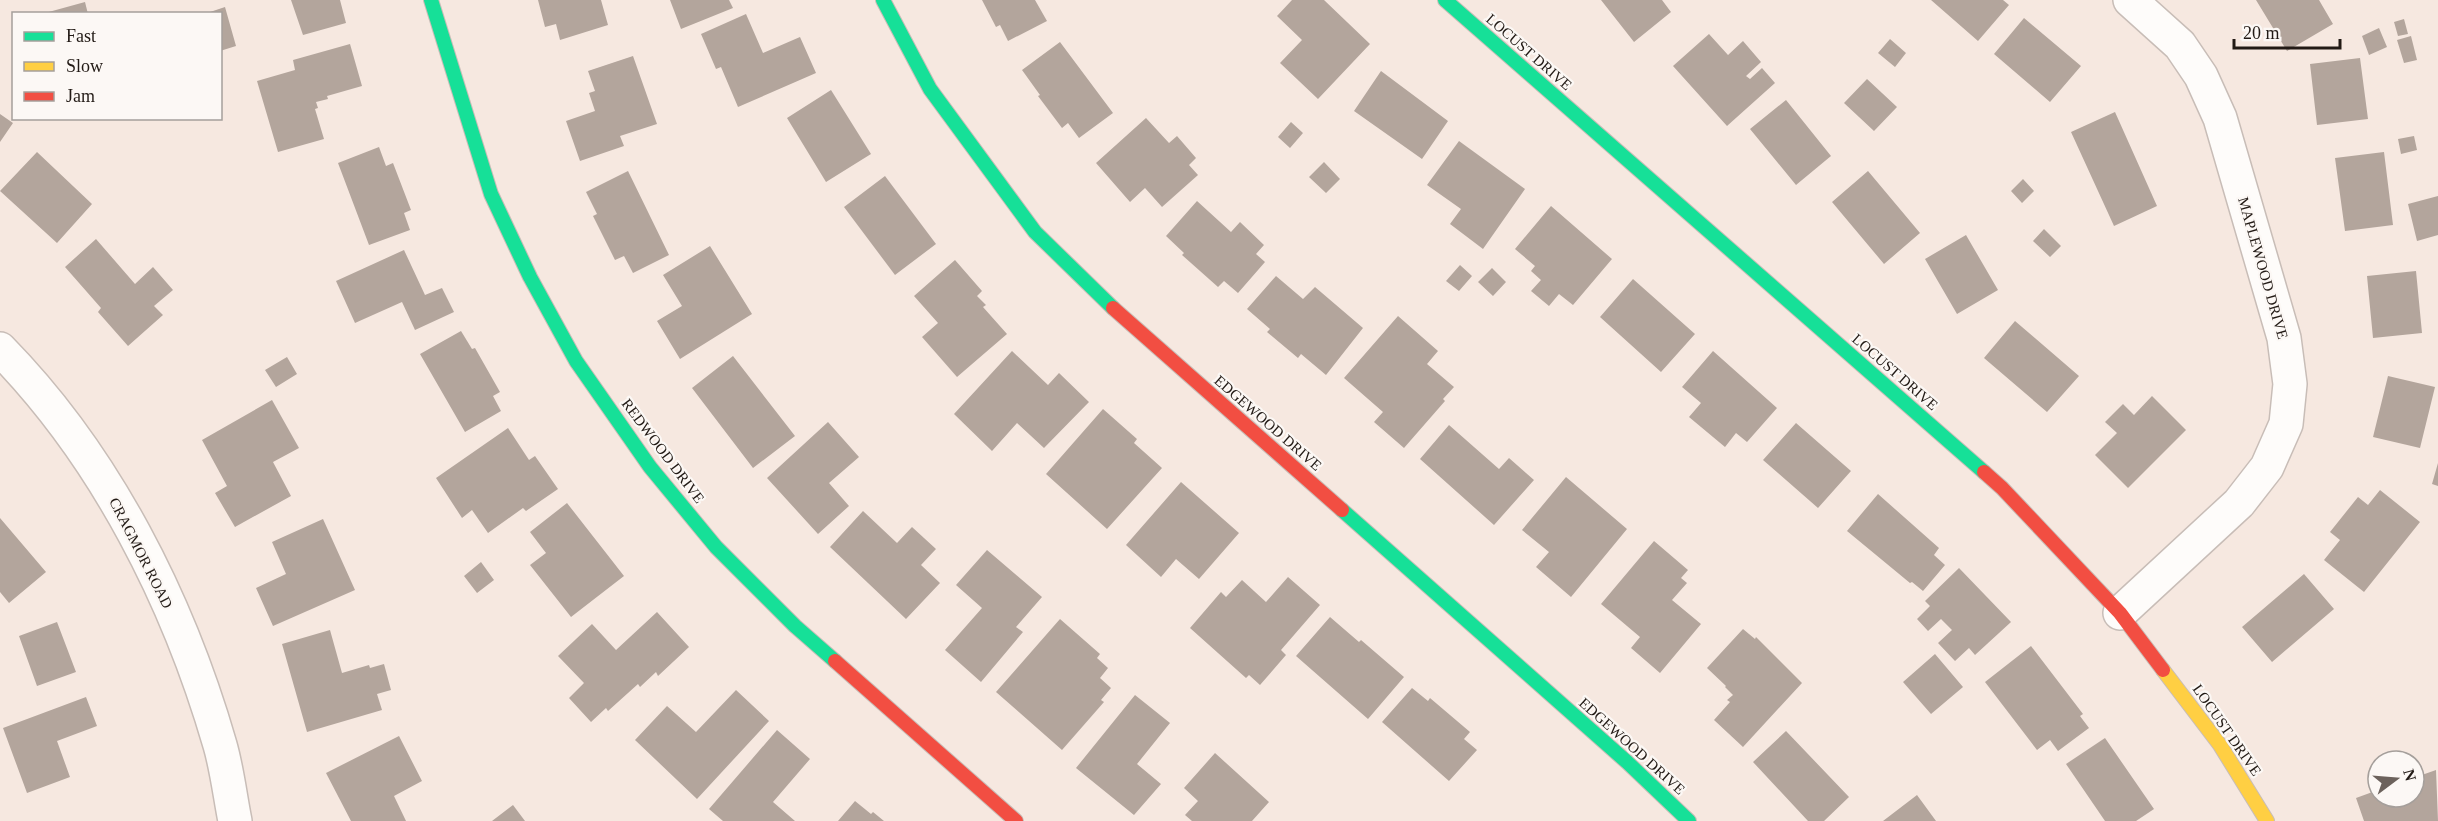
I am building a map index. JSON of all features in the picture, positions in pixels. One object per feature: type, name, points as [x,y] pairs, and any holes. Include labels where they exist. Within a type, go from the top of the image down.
[{"type":"street","name":"REDWOOD DRIVE","points":[[431,0],[491,194],[530,277],[576,361],[650,467],[717,547],[795,626],[1016,821]]},
{"type":"street","name":"EDGEWOOD DRIVE","points":[[883,0],[930,89],[1035,232],[1090,288],[1627,762],[1689,821]]},
{"type":"street","name":"LOCUST DRIVE","points":[[1445,0],[2002,488],[2120,613],[2220,745],[2267,821]]},
{"type":"street","name":"MAPLEWOOD DRIVE","points":[[2120,613],[2239,503],[2267,467],[2286,424],[2290,384],[2284,338],[2220,118],[2201,76],[2180,45],[2130,0]]},
{"type":"street","name":"CRAGMOR ROAD","points":[[0,349],[69,429],[112,495],[159,582],[191,660],[220,746],[235,821]]},
{"type":"building","points":[[291,0],[340,0],[346,23],[303,35]]},
{"type":"building","points":[[538,0],[601,0],[608,25],[560,40],[556,24],[545,27]]},
{"type":"building","points":[[670,0],[729,0],[733,8],[681,29]]},
{"type":"building","points":[[982,0],[1035,0],[1047,21],[1008,41],[1000,25],[996,27]]},
{"type":"building","points":[[1292,0],[1324,0],[1370,44],[1318,99],[1280,63],[1302,40],[1277,16]]},
{"type":"building","points":[[1601,0],[1662,0],[1671,12],[1634,42]]},
{"type":"building","points":[[1931,0],[2003,0],[2009,5],[1978,41]]},
{"type":"building","points":[[2256,0],[2319,0],[2333,24],[2287,51]]},
{"type":"building","points":[[85,2],[88,12],[49,12]]},
{"type":"building","points":[[225,7],[236,46],[222,50],[222,12],[210,12]]},
{"type":"building","points":[[746,14],[763,53],[800,37],[816,73],[738,107],[721,67],[716,69],[701,34]]},
{"type":"building","points":[[2024,18],[2081,66],[2050,102],[1994,54]]},
{"type":"building","points":[[2404,19],[2408,34],[2398,36],[2394,22]]},
{"type":"building","points":[[2379,28],[2387,47],[2369,55],[2362,36]]},
{"type":"building","points":[[1709,34],[1728,55],[1743,41],[1761,62],[1746,76],[1750,79],[1762,68],[1775,83],[1727,126],[1673,66]]},
{"type":"building","points":[[2411,36],[2417,60],[2404,63],[2397,40]]},
{"type":"building","points":[[1890,39],[1906,53],[1895,67],[1878,53]]},
{"type":"building","points":[[1060,42],[1113,113],[1079,138],[1068,123],[1062,128],[1022,70]]},
{"type":"building","points":[[350,44],[362,86],[327,96],[328,99],[316,102],[318,108],[315,109],[324,139],[278,152],[257,81],[295,70],[293,60]]},
{"type":"building","points":[[633,56],[657,124],[620,136],[624,146],[580,161],[566,121],[595,111],[589,93],[595,91],[588,71]]},
{"type":"building","points":[[2360,58],[2368,119],[2317,125],[2310,64]]},
{"type":"building","points":[[1381,71],[1448,121],[1422,159],[1354,111]]},
{"type":"building","points":[[1867,79],[1897,107],[1874,131],[1844,103]]},
{"type":"building","points":[[831,90],[871,154],[826,182],[787,118]]},
{"type":"building","points":[[1786,100],[1831,156],[1796,185],[1750,129]]},
{"type":"building","points":[[2115,112],[2157,206],[2114,226],[2071,132]]},
{"type":"building","points":[[0,114],[13,123],[0,142]]},
{"type":"building","points":[[1146,118],[1169,143],[1177,136],[1196,158],[1189,165],[1198,175],[1162,207],[1145,188],[1130,202],[1096,163]]},
{"type":"building","points":[[1291,122],[1303,133],[1290,148],[1278,137]]},
{"type":"building","points":[[2414,136],[2417,150],[2401,154],[2398,139]]},
{"type":"building","points":[[1459,141],[1525,189],[1483,249],[1450,224],[1461,209],[1427,185]]},
{"type":"building","points":[[379,147],[386,166],[393,163],[411,210],[404,213],[410,230],[369,245],[338,163]]},
{"type":"building","points":[[37,152],[92,204],[57,243],[0,191]]},
{"type":"building","points":[[2384,152],[2393,225],[2345,231],[2335,158]]},
{"type":"building","points":[[1324,162],[1340,179],[1326,193],[1309,177]]},
{"type":"building","points":[[628,171],[669,255],[633,273],[624,256],[615,260],[593,216],[597,214],[586,192]]},
{"type":"building","points":[[1868,171],[1920,233],[1884,264],[1832,202]]},
{"type":"building","points":[[885,176],[936,244],[895,275],[844,207]]},
{"type":"building","points":[[2023,179],[2034,191],[2022,203],[2011,191]]},
{"type":"building","points":[[2438,196],[2438,235],[2417,241],[2408,204]]},
{"type":"building","points":[[1197,201],[1231,232],[1240,222],[1264,245],[1256,254],[1265,262],[1238,293],[1224,281],[1218,287],[1182,255],[1184,253],[1166,236]]},
{"type":"building","points":[[1551,206],[1612,259],[1573,305],[1559,294],[1549,306],[1531,291],[1541,280],[1531,271],[1535,266],[1515,249]]},
{"type":"building","points":[[2044,229],[2061,246],[2050,257],[2033,241]]},
{"type":"building","points":[[1966,235],[1998,290],[1957,314],[1925,259]]},
{"type":"building","points":[[96,239],[135,284],[153,267],[173,290],[154,306],[163,315],[128,346],[98,312],[101,308],[65,267]]},
{"type":"building","points":[[710,246],[752,314],[680,359],[657,321],[682,306],[663,275]]},
{"type":"building","points":[[404,250],[425,295],[442,288],[454,312],[415,330],[402,302],[355,323],[336,281]]},
{"type":"building","points":[[955,260],[982,291],[977,296],[986,305],[983,307],[1007,334],[957,377],[922,337],[938,323],[914,296]]},
{"type":"building","points":[[1460,265],[1472,276],[1459,291],[1446,281]]},
{"type":"building","points":[[1492,268],[1506,282],[1493,296],[1478,282]]},
{"type":"building","points":[[2416,271],[2422,333],[2373,338],[2367,276]]},
{"type":"building","points":[[1276,276],[1303,299],[1315,287],[1363,328],[1326,375],[1301,354],[1298,358],[1267,332],[1270,329],[1247,309]]},
{"type":"building","points":[[1633,279],[1695,334],[1661,372],[1600,317]]},
{"type":"building","points":[[1398,316],[1438,351],[1427,364],[1454,387],[1443,399],[1445,401],[1404,448],[1374,422],[1383,412],[1344,378]]},
{"type":"building","points":[[2015,321],[2079,376],[2047,412],[1984,358]]},
{"type":"building","points":[[461,331],[472,349],[475,348],[500,392],[493,396],[501,411],[465,432],[420,354]]},
{"type":"building","points":[[1012,351],[1048,385],[1059,373],[1089,402],[1044,448],[1017,423],[992,451],[954,414]]},
{"type":"building","points":[[1713,351],[1777,408],[1747,442],[1736,433],[1725,447],[1689,417],[1701,403],[1682,387]]},
{"type":"building","points":[[733,356],[795,436],[753,468],[692,388]]},
{"type":"building","points":[[287,357],[297,374],[276,387],[265,370]]},
{"type":"building","points":[[2388,376],[2435,387],[2420,448],[2373,437]]},
{"type":"building","points":[[2152,396],[2186,430],[2128,488],[2095,455],[2117,433],[2105,422],[2123,404],[2134,415]]},
{"type":"building","points":[[272,400],[299,448],[273,462],[291,496],[235,527],[215,493],[227,486],[202,440]]},
{"type":"building","points":[[1103,409],[1137,439],[1134,443],[1162,468],[1107,529],[1046,474]]},
{"type":"building","points":[[828,422],[859,457],[829,483],[849,506],[818,534],[767,478]]},
{"type":"building","points":[[1796,423],[1851,471],[1818,508],[1763,460]]},
{"type":"building","points":[[1449,425],[1499,469],[1509,458],[1534,480],[1494,525],[1420,459]]},
{"type":"building","points":[[508,428],[529,460],[535,456],[558,489],[526,511],[523,508],[488,533],[472,510],[462,518],[436,478]]},
{"type":"building","points":[[2438,463],[2438,486],[2432,484]]},
{"type":"building","points":[[1566,477],[1627,529],[1571,597],[1536,567],[1549,552],[1522,530]]},
{"type":"building","points":[[1181,482],[1239,533],[1199,579],[1176,559],[1161,577],[1126,545]]},
{"type":"building","points":[[2380,490],[2420,522],[2364,592],[2324,560],[2340,540],[2330,532],[2358,497],[2368,505]]},
{"type":"building","points":[[1878,494],[1939,548],[1934,555],[1945,565],[1923,591],[1847,531]]},
{"type":"building","points":[[567,503],[624,576],[571,617],[530,565],[546,553],[530,532]]},
{"type":"building","points":[[863,511],[897,543],[912,527],[936,549],[921,565],[940,583],[906,619],[830,547]]},
{"type":"building","points":[[0,518],[46,572],[9,603],[0,592]]},
{"type":"building","points":[[323,519],[355,590],[273,626],[256,588],[286,574],[272,542]]},
{"type":"building","points":[[1654,541],[1688,570],[1681,578],[1687,583],[1672,600],[1701,624],[1660,673],[1631,648],[1640,637],[1601,604]]},
{"type":"building","points":[[987,550],[1042,597],[1016,627],[1023,632],[981,682],[945,650],[982,608],[956,585]]},
{"type":"building","points":[[481,562],[494,580],[477,593],[464,576]]},
{"type":"building","points":[[1959,568],[2011,622],[1975,655],[1969,648],[1955,661],[1938,643],[1952,630],[1941,619],[1928,631],[1917,619],[1930,606],[1925,601]]},
{"type":"building","points":[[2304,574],[2334,609],[2272,662],[2242,627]]},
{"type":"building","points":[[1288,577],[1320,605],[1281,650],[1286,655],[1260,685],[1249,675],[1246,678],[1190,628],[1221,592],[1226,597],[1242,580],[1266,602]]},
{"type":"building","points":[[657,612],[689,647],[658,676],[656,672],[640,687],[638,684],[608,711],[606,708],[591,722],[569,698],[584,683],[558,656],[592,624],[616,650]]},
{"type":"building","points":[[1330,617],[1404,677],[1368,719],[1296,656]]},
{"type":"building","points":[[1060,619],[1100,654],[1097,658],[1108,668],[1100,678],[1111,688],[1101,700],[1104,702],[1062,750],[996,692]]},
{"type":"building","points":[[57,622],[76,672],[37,686],[19,636]]},
{"type":"building","points":[[1743,629],[1755,639],[1756,637],[1802,683],[1743,747],[1714,720],[1730,702],[1727,700],[1733,695],[1707,668]]},
{"type":"building","points":[[330,630],[342,673],[369,665],[370,668],[384,664],[391,690],[377,694],[382,710],[307,732],[282,644]]},
{"type":"building","points":[[2031,646],[2083,714],[2080,716],[2089,728],[2058,751],[2050,740],[2037,750],[1985,682]]},
{"type":"building","points":[[1935,654],[1963,687],[1931,714],[1903,682]]},
{"type":"building","points":[[1412,688],[1428,701],[1430,698],[1470,732],[1464,739],[1477,750],[1449,781],[1382,722]]},
{"type":"building","points":[[736,690],[769,721],[697,799],[635,740],[667,706],[696,732]]},
{"type":"building","points":[[1135,695],[1170,723],[1137,764],[1161,784],[1134,815],[1076,768]]},
{"type":"building","points":[[86,697],[97,726],[57,741],[70,777],[27,793],[3,728]]},
{"type":"building","points":[[777,730],[810,759],[773,802],[795,821],[723,821],[709,809]]},
{"type":"building","points":[[1786,731],[1849,797],[1824,821],[1808,821],[1753,762]]},
{"type":"building","points":[[399,736],[422,781],[394,796],[406,821],[351,821],[326,773]]},
{"type":"building","points":[[2105,738],[2154,809],[2136,821],[2105,821],[2066,764]]},
{"type":"building","points":[[1215,753],[1269,802],[1252,821],[1192,821],[1185,815],[1198,801],[1184,788]]},
{"type":"building","points":[[2436,770],[2438,821],[2364,821],[2356,798],[2366,794],[2366,809],[2426,809],[2426,774]]},
{"type":"building","points":[[1917,795],[1936,821],[1883,821]]},
{"type":"building","points":[[855,801],[871,814],[873,812],[884,821],[838,821]]},
{"type":"building","points":[[513,805],[525,821],[492,821]]},
{"type":"traffic: fast","points":[[431,0],[491,194],[530,277],[576,361],[650,467],[716,547],[795,626],[835,661]]},
{"type":"traffic: fast","points":[[883,0],[930,89],[1035,232],[1113,308]]},
{"type":"traffic: fast","points":[[1445,0],[1984,472]]},
{"type":"traffic: fast","points":[[1342,510],[1627,762],[1689,821]]},
{"type":"traffic: slow","points":[[2163,670],[2220,745],[2267,821]]},
{"type":"traffic: jam","points":[[1113,308],[1342,510]]},
{"type":"traffic: jam","points":[[1984,472],[2002,488],[2120,613],[2163,670]]},
{"type":"traffic: jam","points":[[835,661],[1016,821]]}]
